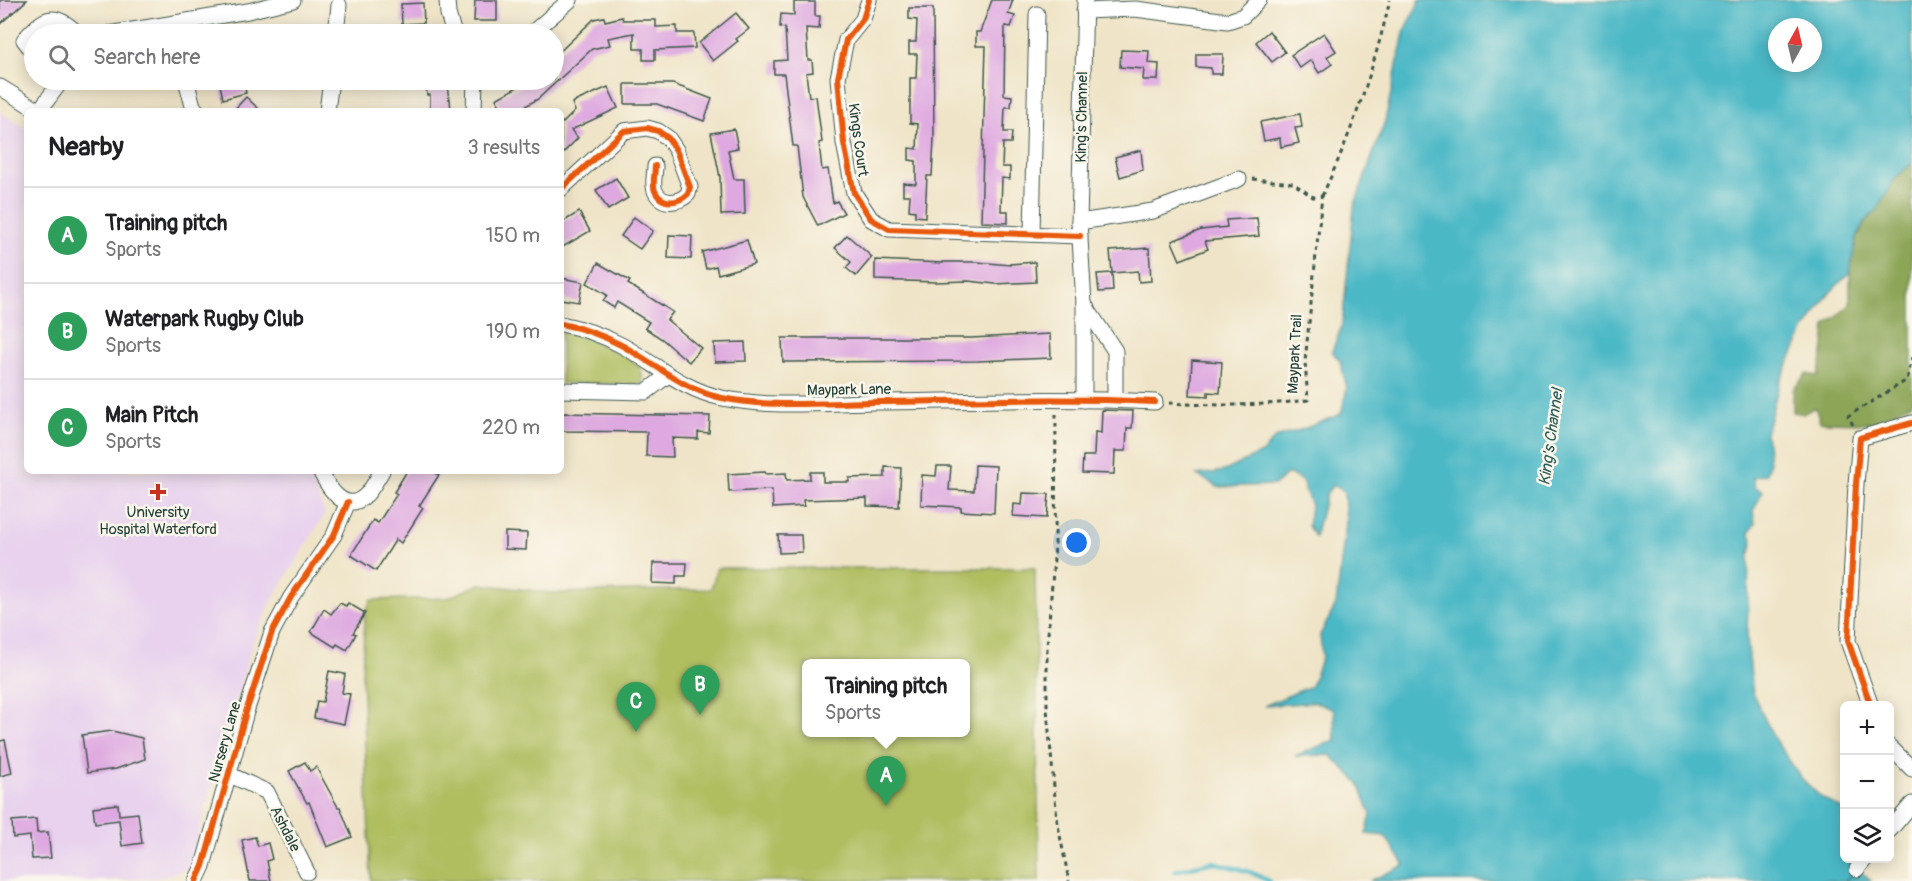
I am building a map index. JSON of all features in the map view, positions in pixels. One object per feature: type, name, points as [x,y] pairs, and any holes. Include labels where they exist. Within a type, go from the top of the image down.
[{"type":"street","points":[[196,24],[292,0]]},
{"type":"street","points":[[447,0],[451,24]]},
{"type":"street","points":[[542,24],[570,0]]},
{"type":"street","name":"Kings Court","points":[[869,0],[863,18],[846,40],[838,78],[844,143],[854,193],[871,219],[889,229],[1032,234],[1079,229]]},
{"type":"street","name":"King's Channel","points":[[1084,400],[1084,304],[1079,229],[1085,6],[1135,9],[1228,21],[1243,16],[1259,0]]},
{"type":"street","points":[[337,24],[339,5]]},
{"type":"street","points":[[1032,234],[1037,14]]},
{"type":"street","points":[[39,24],[47,19],[57,18],[68,24]]},
{"type":"street","points":[[0,87],[34,108]]},
{"type":"street","points":[[41,108],[55,90]]},
{"type":"street","points":[[189,90],[195,108]]},
{"type":"street","points":[[327,108],[330,90]]},
{"type":"street","points":[[474,108],[475,90]]},
{"type":"street","points":[[564,186],[624,131],[647,128],[658,131],[668,138],[676,150],[690,187],[688,194],[677,202],[657,194],[654,190],[655,166]]},
{"type":"street","points":[[1079,229],[1153,211],[1239,179]]},
{"type":"street","points":[[1084,304],[1115,351],[1115,400]]},
{"type":"street","name":"Maypark Lane","points":[[564,325],[606,338],[683,384],[710,395],[734,400],[766,402],[1115,400],[1155,402]]},
{"type":"street","points":[[564,390],[646,392],[668,375]]},
{"type":"street","points":[[1870,701],[1848,641],[1860,438],[1912,423]]},
{"type":"street","points":[[322,474],[335,495],[348,502],[357,501],[366,495],[380,474]]},
{"type":"street","name":"Nursery Lane","points":[[196,881],[203,866],[228,774],[272,632],[282,612],[334,536],[348,502]]},
{"type":"street","points":[[1894,751],[1912,769]]},
{"type":"street","name":"Ashdale","points":[[228,774],[267,792],[307,872]]},
{"type":"street","points":[[1894,825],[1912,804]]},
{"type":"path","points":[[1239,179],[1266,179],[1293,183],[1313,197],[1322,196]]},
{"type":"path","points":[[1860,438],[1848,416],[1907,380],[1912,357]]},
{"type":"path","points":[[1056,400],[1055,546],[1047,647],[1047,709],[1057,820],[1069,881]]},
{"type":"shaded area","name":"University Hospital Waterford","points":[[0,112],[24,127],[24,474],[308,474],[325,514],[271,602],[252,644],[188,869],[159,878],[0,881]]},
{"type":"green space","points":[[1912,163],[1912,403],[1872,423],[1820,422],[1815,407],[1803,414],[1793,412],[1793,390],[1806,374],[1818,376],[1826,325],[1850,305],[1850,272],[1856,239],[1866,222],[1877,210],[1894,180]]},
{"type":"green space","points":[[564,333],[592,341],[628,358],[641,370],[642,384],[564,383]]},
{"type":"green space","points":[[717,568],[1035,568],[1039,881],[371,881],[362,674],[365,613],[371,600],[447,598],[480,584],[551,593],[711,589]]},
{"type":"water","points":[[1420,0],[1912,0],[1912,163],[1894,180],[1877,210],[1865,222],[1856,239],[1850,272],[1826,297],[1804,331],[1780,381],[1766,433],[1769,463],[1766,474],[1753,477],[1755,487],[1763,491],[1753,511],[1755,523],[1749,533],[1753,540],[1749,557],[1747,638],[1753,694],[1775,740],[1802,779],[1822,798],[1840,808],[1840,863],[1850,863],[1871,881],[1370,881],[1405,865],[1385,836],[1366,834],[1371,815],[1359,783],[1330,755],[1295,756],[1335,740],[1334,710],[1315,702],[1264,706],[1311,686],[1322,657],[1320,635],[1336,605],[1346,522],[1344,492],[1333,485],[1326,494],[1315,537],[1308,526],[1311,506],[1302,481],[1288,473],[1275,485],[1218,487],[1197,475],[1225,471],[1263,452],[1275,438],[1341,414],[1347,388],[1340,361],[1332,351],[1342,326],[1354,207],[1385,121],[1404,33]]},
{"type":"building","points":[[0,0],[27,0],[0,24]]},
{"type":"building","points":[[475,0],[497,0],[497,21],[474,21]]},
{"type":"building","points":[[992,0],[1013,0],[1008,14],[1015,16],[1011,27],[1005,26],[1004,95],[1012,96],[1011,107],[1005,107],[1004,132],[1012,132],[1011,143],[1003,143],[1002,167],[1010,167],[1010,179],[1002,178],[1001,211],[1008,211],[1008,223],[981,222],[986,46],[976,46],[976,32],[980,32]]},
{"type":"building","points":[[794,2],[815,2],[815,16],[820,16],[819,29],[806,28],[808,60],[812,60],[813,72],[806,73],[809,97],[816,96],[822,142],[819,143],[822,170],[828,169],[833,203],[837,201],[844,213],[818,226],[803,197],[797,146],[793,146],[784,74],[774,74],[774,61],[787,60],[785,28],[780,27],[781,14],[794,15]]},
{"type":"building","points":[[423,3],[424,23],[402,24],[401,4]]},
{"type":"building","points":[[909,8],[933,8],[934,139],[932,176],[927,176],[925,217],[915,216],[915,211],[909,210],[910,195],[903,195],[903,183],[916,184],[916,161],[909,160],[909,148],[917,149],[918,124],[910,123],[910,78],[916,78],[917,54],[909,54],[909,42],[916,42],[917,20],[909,19]]},
{"type":"building","points":[[736,13],[749,29],[713,61],[699,43]]},
{"type":"building","points":[[604,17],[605,21],[622,17],[623,20],[656,20],[656,27],[677,26],[677,33],[694,33],[695,48],[655,50],[655,60],[643,60],[643,49],[634,49],[634,33],[608,38],[610,45],[592,49],[564,75],[564,48],[594,19]]},
{"type":"building","points":[[1269,31],[1285,52],[1272,62],[1256,42]]},
{"type":"building","points":[[1324,33],[1336,51],[1327,57],[1332,64],[1319,73],[1311,60],[1300,68],[1291,55]]},
{"type":"building","points":[[1121,50],[1149,51],[1148,63],[1159,64],[1158,80],[1143,80],[1144,69],[1120,67]]},
{"type":"building","points":[[1196,54],[1223,54],[1222,74],[1211,74],[1211,68],[1196,67]]},
{"type":"building","points":[[625,84],[673,84],[712,99],[704,121],[657,104],[625,104]]},
{"type":"building","points":[[608,87],[618,108],[571,130],[578,138],[564,152],[564,122],[575,111],[572,103]]},
{"type":"building","points":[[221,90],[245,90],[246,93],[223,99]]},
{"type":"building","points":[[426,90],[448,90],[451,108],[430,108],[430,95],[427,95]]},
{"type":"building","points":[[512,90],[548,90],[522,108],[501,108],[496,99]]},
{"type":"building","points":[[246,97],[258,108],[236,108]]},
{"type":"building","points":[[1300,114],[1302,127],[1295,128],[1299,143],[1281,147],[1280,138],[1264,141],[1260,122]]},
{"type":"building","points":[[734,129],[738,148],[728,150],[734,179],[744,179],[745,214],[721,215],[720,177],[711,133]]},
{"type":"building","points":[[1141,150],[1143,170],[1120,177],[1115,157]]},
{"type":"building","points":[[616,178],[628,198],[608,210],[596,190]]},
{"type":"building","points":[[579,212],[590,231],[564,246],[564,221]]},
{"type":"building","points":[[634,217],[653,231],[640,249],[621,236]]},
{"type":"building","points":[[1257,218],[1259,236],[1205,241],[1208,249],[1180,260],[1172,241],[1201,230],[1227,227],[1226,220]]},
{"type":"building","points":[[669,235],[692,236],[691,259],[668,258]]},
{"type":"building","points":[[847,235],[872,257],[856,276],[846,268],[851,262],[835,248]]},
{"type":"building","points":[[747,240],[754,264],[718,274],[716,266],[706,269],[702,252]]},
{"type":"building","points":[[1149,248],[1151,281],[1139,282],[1138,271],[1112,273],[1110,251]]},
{"type":"building","points":[[875,260],[1010,265],[1035,262],[1036,282],[995,284],[968,281],[875,280]]},
{"type":"building","points":[[598,263],[630,281],[628,284],[673,312],[667,320],[701,348],[689,362],[645,328],[649,322],[617,302],[614,308],[603,301],[607,295],[587,283]]},
{"type":"building","points":[[1112,273],[1113,291],[1099,292],[1097,274]]},
{"type":"building","points":[[564,279],[583,282],[579,302],[564,300]]},
{"type":"building","points":[[1050,334],[1051,358],[978,361],[783,362],[782,338],[971,338]]},
{"type":"building","points":[[745,342],[746,361],[715,362],[714,343]]},
{"type":"building","points":[[1192,360],[1222,362],[1220,393],[1208,392],[1208,396],[1190,395]]},
{"type":"building","points":[[1102,410],[1133,411],[1132,428],[1127,428],[1126,451],[1115,451],[1114,474],[1082,473],[1083,456],[1094,456],[1095,432],[1101,433]]},
{"type":"building","points":[[564,413],[710,416],[709,433],[698,432],[698,439],[672,438],[673,457],[646,456],[647,432],[564,431]]},
{"type":"building","points":[[975,465],[996,466],[994,513],[961,511],[961,507],[921,505],[922,475],[936,476],[937,466],[951,466],[949,490],[974,491]]},
{"type":"building","points":[[885,467],[901,468],[899,507],[867,506],[867,498],[803,500],[804,506],[773,508],[772,490],[729,492],[728,474],[786,473],[787,480],[810,479],[810,472],[823,472],[823,482],[849,482],[849,478],[885,477]]},
{"type":"building","points":[[405,474],[439,475],[419,506],[423,508],[401,543],[396,539],[376,571],[351,555],[373,520],[378,523],[397,494],[394,492]]},
{"type":"building","points":[[1023,493],[1049,494],[1047,518],[1013,516],[1014,504],[1022,505]]},
{"type":"building","points":[[505,532],[527,533],[526,550],[505,549]]},
{"type":"building","points":[[778,535],[801,535],[802,552],[779,553]]},
{"type":"building","points":[[653,563],[687,563],[686,576],[676,576],[676,584],[652,583]]},
{"type":"building","points":[[340,603],[346,606],[348,603],[365,613],[353,633],[356,634],[347,650],[337,644],[335,647],[311,632],[324,609],[331,614]]},
{"type":"building","points":[[329,671],[345,674],[342,693],[350,694],[344,724],[314,718],[317,701],[323,702]]},
{"type":"building","points":[[112,731],[142,738],[145,759],[116,769],[87,773],[82,735]]},
{"type":"building","points":[[5,740],[12,773],[0,776],[0,741]]},
{"type":"building","points":[[305,762],[310,771],[316,767],[340,807],[352,837],[327,847],[309,802],[307,803],[289,771]]},
{"type":"building","points":[[118,804],[119,815],[138,813],[142,843],[122,846],[119,820],[95,823],[93,807]]},
{"type":"building","points":[[36,819],[37,833],[48,832],[51,858],[32,859],[30,836],[13,838],[12,821]]},
{"type":"building","points":[[255,837],[258,846],[268,843],[272,859],[267,861],[271,881],[250,881],[242,840]]},
{"type":"waterway","points":[[1175,871],[1213,862],[1250,872],[1269,881]]},
{"type":"ferry route","points":[[1845,881],[1853,873]]},
{"type":"cycle path","points":[[869,0],[863,19],[846,40],[838,78],[844,143],[854,193],[871,219],[889,229],[1080,236]]},
{"type":"cycle path","points":[[564,186],[624,131],[647,128],[658,131],[668,138],[676,150],[690,187],[688,194],[671,202],[658,196],[654,188],[655,166]]},
{"type":"cycle path","points":[[564,325],[614,341],[695,389],[740,401],[797,404],[1049,400],[1155,402]]},
{"type":"cycle path","points":[[1869,701],[1848,641],[1860,438],[1912,423]]},
{"type":"cycle path","points":[[196,881],[203,866],[246,712],[272,632],[291,597],[334,535],[348,502]]},
{"type":"place","name":"University Hospital Waterford","points":[[158,492]]},
{"type":"place","name":"Waterpark Rugby Club","points":[[700,715]]},
{"type":"place","name":"Main Pitch","points":[[636,732]]},
{"type":"place","name":"Training pitch","points":[[886,806]]}]
